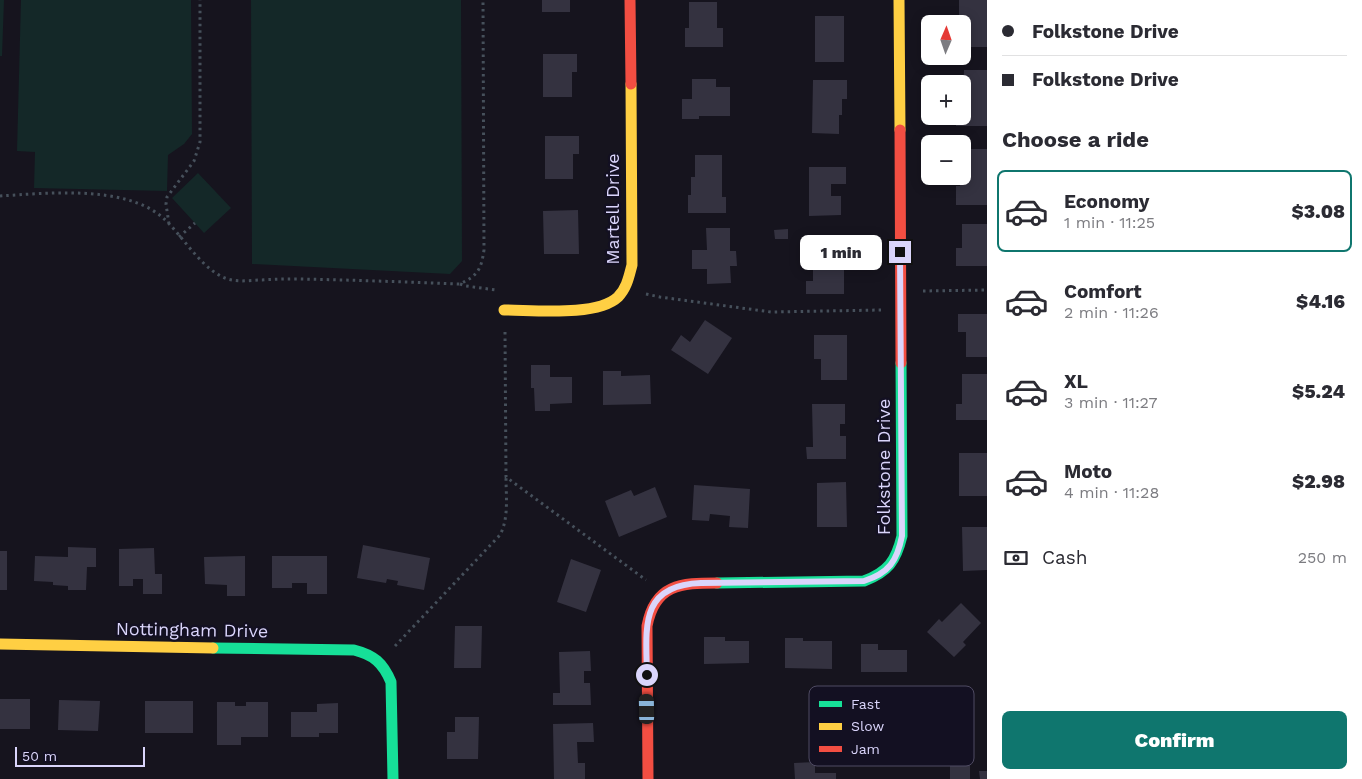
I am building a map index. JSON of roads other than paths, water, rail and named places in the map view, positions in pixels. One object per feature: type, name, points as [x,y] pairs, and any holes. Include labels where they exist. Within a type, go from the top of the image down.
[{"type":"street","name":"Martell Drive","points":[[504,310],[588,310],[600,308],[619,296],[627,286],[632,265],[630,0]]},
{"type":"street","name":"Folkstone Drive","points":[[648,779],[647,626],[652,607],[662,595],[678,585],[686,583],[864,581],[875,578],[886,570],[899,552],[902,536],[899,0]]},
{"type":"street","name":"Nottingham Drive","points":[[0,644],[354,650],[374,656],[381,662],[391,682],[393,779]]}]
